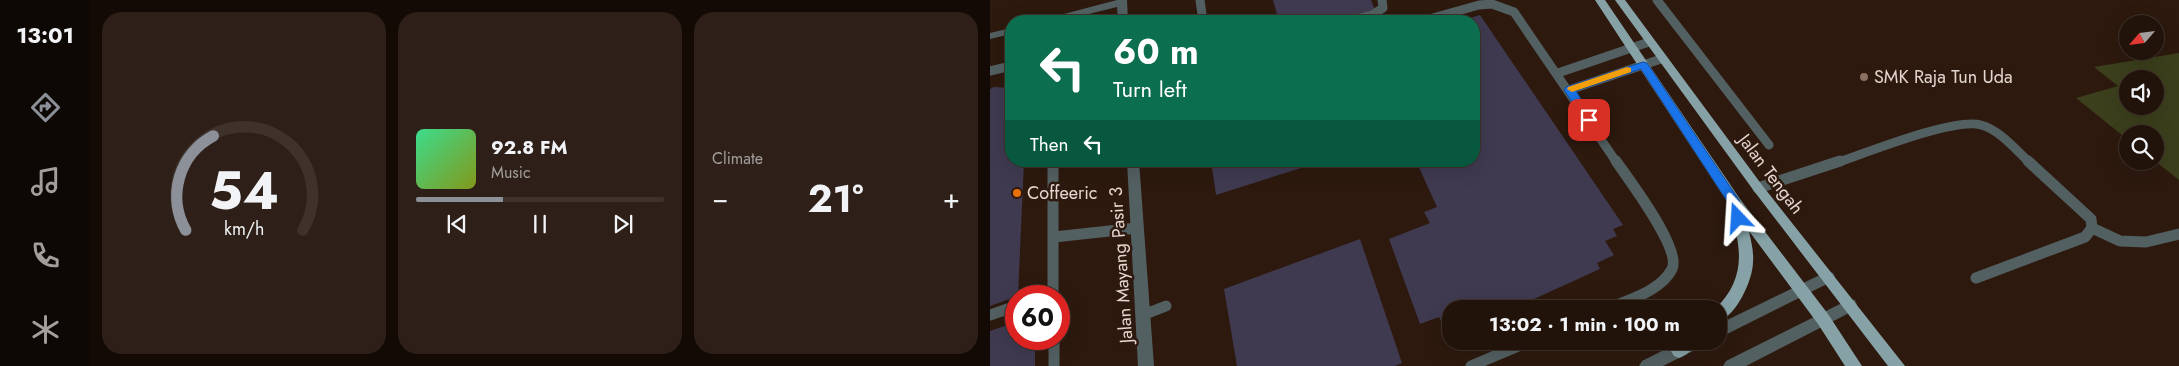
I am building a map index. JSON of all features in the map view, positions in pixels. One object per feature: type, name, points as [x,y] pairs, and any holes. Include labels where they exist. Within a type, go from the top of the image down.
[{"type":"main road","points":[[1600,0],[1735,203],[1822,319],[1854,366]]},
{"type":"main road","name":"Jalan Tengah","points":[[1620,0],[1661,59],[1758,188],[1897,366]]},
{"type":"main road","points":[[1727,307],[1739,288],[1746,269],[1735,203]]},
{"type":"street","points":[[1072,15],[1122,2],[1123,15]]},
{"type":"street","points":[[990,36],[1005,32]]},
{"type":"street","name":"Jalan Mayang Pasir 3","points":[[1133,167],[1146,366]]},
{"type":"street","points":[[1727,327],[1828,278]]},
{"type":"street","points":[[1732,366],[1850,305]]},
{"type":"street","points":[[1647,366],[1677,350]]},
{"type":"lane","points":[[1200,0],[1202,15]]},
{"type":"lane","points":[[1370,15],[1383,8],[1382,0]]},
{"type":"lane","points":[[1657,0],[1769,145]]},
{"type":"lane","points":[[1443,15],[1479,5],[1492,4],[1514,12],[1558,72],[1670,241],[1673,267],[1664,280],[1628,300]]},
{"type":"lane","points":[[1558,72],[1649,42]]},
{"type":"lane","points":[[1569,90],[1661,59]]},
{"type":"lane","points":[[990,71],[1005,67]]},
{"type":"lane","points":[[1758,188],[1951,125],[1980,124],[1994,130],[2086,214],[2091,220],[2092,228],[2085,237],[1976,278]]},
{"type":"lane","points":[[1052,285],[1054,237],[1053,167]]},
{"type":"lane","points":[[1054,237],[1137,228]]},
{"type":"lane","points":[[2092,228],[2120,241],[2146,242],[2179,234]]},
{"type":"lane","points":[[1142,315],[1166,306]]},
{"type":"lane","points":[[990,314],[1005,309]]},
{"type":"lane","points":[[1054,350],[1054,366]]},
{"type":"lane","points":[[1471,366],[1509,350]]},
{"type":"green space","points":[[2179,53],[2179,180],[2164,168],[2164,125],[2119,125],[2119,133],[2076,98],[2118,86],[2094,67],[2136,60],[2164,60],[2164,55]]},
{"type":"building","points":[[1273,0],[1371,0],[1375,10],[1356,15],[1277,15]]},
{"type":"building","points":[[1480,15],[1623,225],[1613,229],[1617,236],[1605,241],[1614,255],[1597,263],[1600,269],[1532,300],[1442,300],[1442,323],[1439,317],[1420,324],[1389,239],[1430,223],[1424,212],[1437,207],[1419,167],[1480,167]]},
{"type":"building","points":[[994,87],[1005,88],[1005,167],[1024,167],[1018,285],[1005,285],[1005,301],[990,306],[990,89]]},
{"type":"building","points":[[1212,167],[1304,167],[1216,195]]},
{"type":"building","points":[[1360,239],[1402,363],[1395,366],[1237,366],[1224,289]]},
{"type":"building","points":[[1005,326],[1005,350],[1035,350],[1035,366],[990,366],[990,331]]},
{"type":"slow traffic","points":[[1572,89],[1627,70]]},
{"type":"place","name":"SMK Raja Tun Uda","points":[[1864,77]]},
{"type":"place","name":"Coffeeric","points":[[1017,193]]},
{"type":"route","points":[[1589,120],[1569,90],[1643,65],[1735,203],[1738,218]]}]
